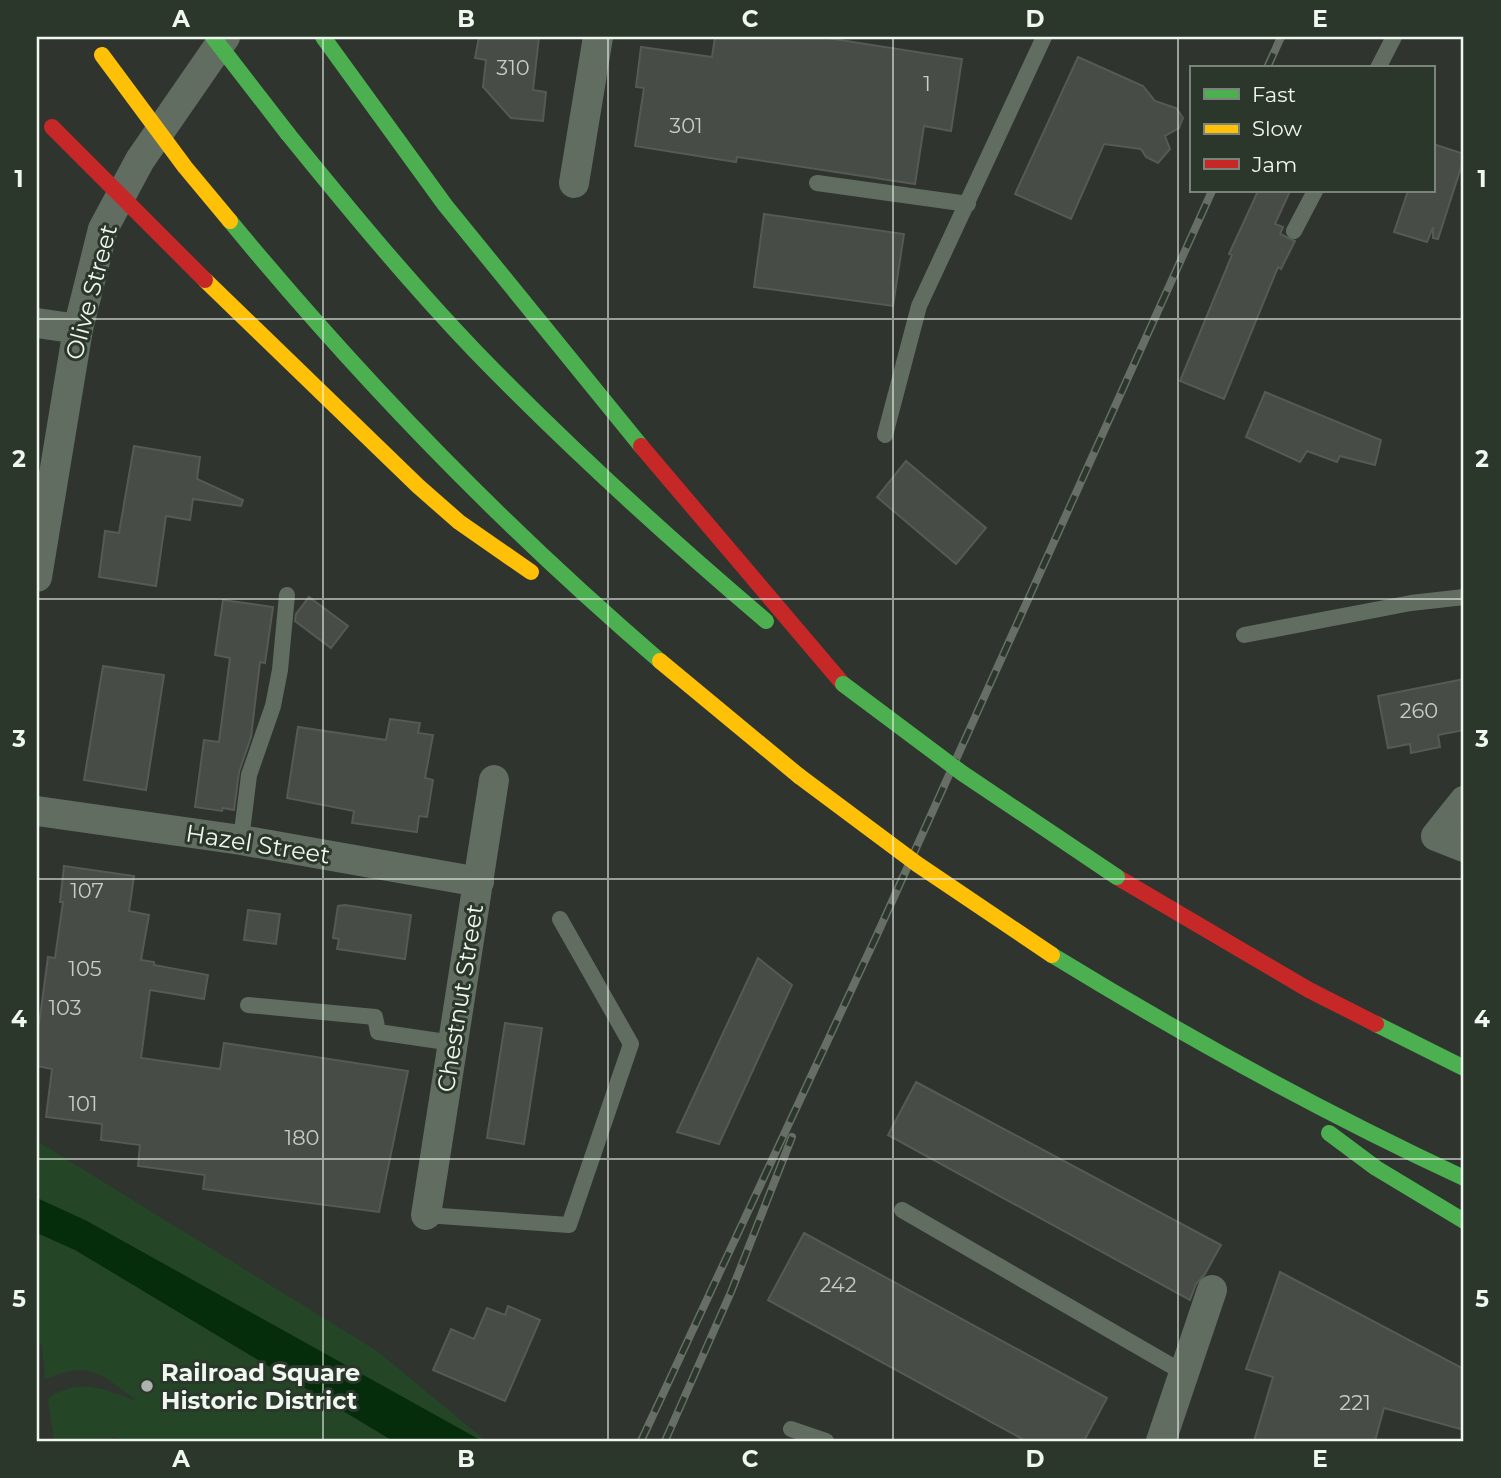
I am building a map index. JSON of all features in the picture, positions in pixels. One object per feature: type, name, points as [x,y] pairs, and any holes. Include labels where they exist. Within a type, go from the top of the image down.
[{"type":"highway","points":[[213,37],[352,212],[436,309],[535,411],[681,548],[844,684],[962,773],[1117,877],[1309,990],[1463,1067]]},
{"type":"highway","points":[[323,37],[416,169],[521,304],[844,684]]},
{"type":"highway","points":[[99,51],[185,167],[390,405],[548,563],[652,655],[799,776],[928,872],[1052,955],[1172,1028],[1299,1098],[1464,1178]]},
{"type":"highway","points":[[48,123],[333,405],[459,522],[652,655]]},
{"type":"highway","points":[[1232,1061],[1376,1168],[1464,1221]]},
{"type":"street","name":"Olive Street","points":[[37,577],[78,329],[103,229],[140,160],[225,37]]},
{"type":"street","points":[[574,183],[598,37]]},
{"type":"street","points":[[37,323],[78,329]]},
{"type":"street","name":"Chestnut Street","points":[[426,1215],[494,780]]},
{"type":"street","points":[[1464,801],[1436,836],[1464,847]]},
{"type":"street","name":"Hazel Street","points":[[37,811],[241,840],[479,882]]},
{"type":"street","points":[[1161,1441],[1212,1290]]},
{"type":"lane","points":[[885,435],[919,306],[1044,37]]},
{"type":"lane","points":[[1379,66],[1394,37]]},
{"type":"lane","points":[[817,183],[968,204]]},
{"type":"lane","points":[[1294,231],[1314,192]]},
{"type":"lane","points":[[241,840],[249,775],[273,706],[287,595]]},
{"type":"lane","points":[[1244,635],[1411,603],[1464,597]]},
{"type":"lane","points":[[426,1215],[569,1225],[631,1044],[560,919]]},
{"type":"lane","points":[[248,1005],[376,1017],[379,1032],[453,1043]]},
{"type":"lane","points":[[902,1210],[1184,1373]]},
{"type":"lane","points":[[792,1429],[826,1441]]},
{"type":"shaded area","points":[[37,1141],[377,1351],[486,1441],[133,1441],[112,1437],[111,1441],[54,1441],[48,1400],[54,1394],[72,1388],[91,1387],[138,1401],[104,1377],[86,1370],[61,1373],[45,1379],[42,1345],[37,1342]]},
{"type":"shaded area","points":[[37,1198],[87,1221],[482,1441],[393,1441],[75,1250],[37,1233]]},
{"type":"building","points":[[479,37],[539,37],[533,90],[546,92],[543,121],[511,118],[483,87],[486,60],[475,58]]},
{"type":"building","points":[[715,37],[821,37],[962,59],[951,131],[924,126],[915,184],[737,157],[736,162],[635,146],[644,88],[636,87],[641,47],[712,57]]},
{"type":"building","points":[[1078,57],[1143,86],[1155,101],[1176,108],[1183,118],[1179,128],[1165,136],[1170,149],[1158,163],[1146,157],[1141,149],[1104,144],[1071,219],[1015,194]]},
{"type":"building","points":[[1434,144],[1464,154],[1438,239],[1433,238],[1433,227],[1427,242],[1394,232],[1408,192],[1434,192]]},
{"type":"building","points":[[1258,192],[1290,192],[1275,224],[1283,227],[1280,234],[1295,241],[1281,269],[1278,267],[1224,399],[1180,381],[1232,255],[1229,254]]},
{"type":"building","points":[[764,214],[904,234],[893,306],[754,287]]},
{"type":"building","points":[[1265,392],[1381,440],[1375,465],[1340,456],[1337,462],[1307,451],[1300,462],[1246,437]]},
{"type":"building","points":[[134,446],[200,457],[197,479],[243,500],[241,506],[193,499],[190,520],[166,516],[156,586],[99,577],[105,531],[119,533]]},
{"type":"building","points":[[906,461],[986,528],[956,564],[877,497]]},
{"type":"building","points":[[309,597],[348,626],[331,648],[295,621],[296,614]]},
{"type":"building","points":[[223,600],[273,607],[265,663],[260,662],[251,737],[239,772],[234,810],[223,808],[222,811],[195,807],[204,740],[219,742],[230,658],[215,655]]},
{"type":"building","points":[[103,666],[164,675],[146,790],[84,780]]},
{"type":"building","points":[[1464,679],[1464,730],[1438,735],[1440,747],[1411,753],[1410,744],[1388,748],[1378,696]]},
{"type":"building","points":[[390,719],[420,723],[418,733],[433,735],[425,778],[433,780],[427,817],[419,816],[417,832],[352,823],[354,811],[287,798],[298,727],[386,740]]},
{"type":"building","points":[[64,866],[134,876],[129,911],[149,915],[141,960],[208,975],[204,999],[150,990],[141,1058],[220,1069],[224,1043],[408,1071],[379,1212],[203,1189],[205,1175],[138,1166],[140,1145],[101,1140],[102,1124],[46,1117],[52,1069],[37,1066],[37,1024],[48,957],[55,958],[63,902],[60,902]]},
{"type":"building","points":[[338,906],[411,915],[405,959],[337,949],[339,939],[333,938]]},
{"type":"building","points":[[248,910],[280,914],[276,944],[244,940]]},
{"type":"building","points":[[758,958],[792,985],[719,1144],[677,1132]]},
{"type":"building","points":[[505,1023],[542,1028],[524,1144],[487,1138]]},
{"type":"building","points":[[916,1082],[1221,1245],[1205,1274],[1196,1284],[1190,1300],[888,1135]]},
{"type":"building","points":[[804,1233],[1107,1398],[1084,1441],[1026,1441],[768,1300]]},
{"type":"building","points":[[1280,1272],[1464,1369],[1464,1430],[1384,1408],[1375,1441],[1254,1441],[1273,1377],[1246,1369]]},
{"type":"building","points":[[508,1306],[540,1320],[505,1401],[433,1370],[451,1329],[474,1339],[487,1308],[505,1315]]},
{"type":"railway","points":[[1268,66],[1281,37]]},
{"type":"railway","points":[[641,1441],[876,937],[1212,192]]},
{"type":"railway","points":[[665,1441],[731,1292],[792,1137]]},
{"type":"traffic: fast","points":[[213,37],[288,134]]},
{"type":"traffic: fast","points":[[323,37],[445,205],[641,446]]},
{"type":"traffic: fast","points":[[288,134],[403,272],[475,351],[617,489],[766,621]]},
{"type":"traffic: fast","points":[[230,221],[382,395],[545,558],[660,661]]},
{"type":"traffic: fast","points":[[843,684],[962,773],[1117,877]]},
{"type":"traffic: fast","points":[[1052,955],[1255,1072],[1464,1178]]},
{"type":"traffic: fast","points":[[1376,1024],[1464,1068]]},
{"type":"traffic: fast","points":[[1329,1133],[1376,1168],[1464,1221]]},
{"type":"traffic: slow","points":[[102,55],[185,167],[230,221]]},
{"type":"traffic: slow","points":[[205,280],[418,486],[459,522],[531,572]]},
{"type":"traffic: slow","points":[[660,661],[799,776]]},
{"type":"traffic: slow","points":[[799,776],[917,864],[1052,955]]},
{"type":"traffic: jam","points":[[52,127],[205,280]]},
{"type":"traffic: jam","points":[[641,446],[843,684]]},
{"type":"traffic: jam","points":[[1117,877],[1309,990],[1376,1024]]},
{"type":"place","name":"Railroad Square Historic District","points":[[147,1386]]}]
